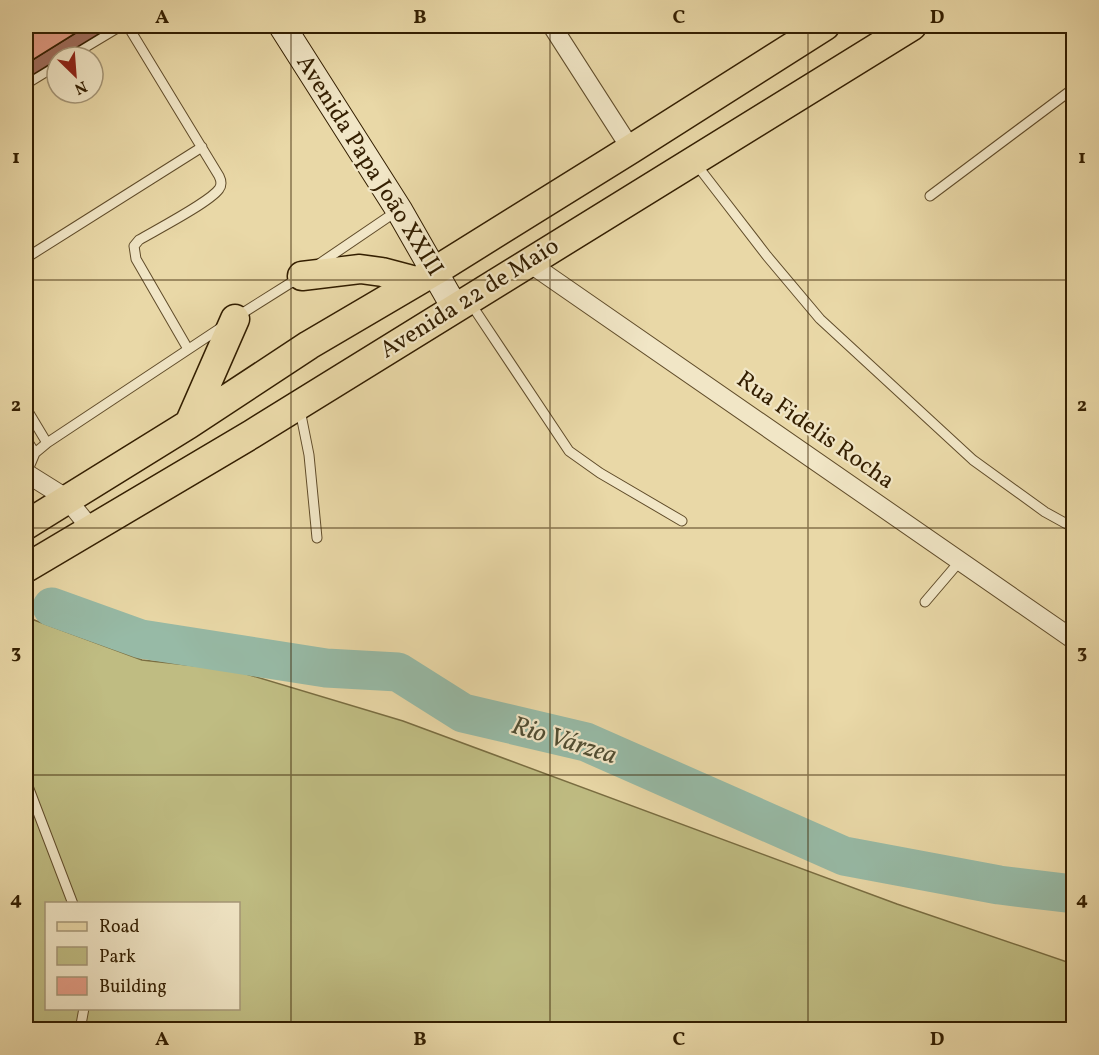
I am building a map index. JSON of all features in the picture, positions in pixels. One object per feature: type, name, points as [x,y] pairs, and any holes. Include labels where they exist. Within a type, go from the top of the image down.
[{"type":"main road","name":"Avenida 22 de Maio","points":[[26,525],[66,498],[189,424],[309,345],[426,276],[825,26]]},
{"type":"main road","name":"Avenida 22 de Maio","points":[[26,568],[299,405],[912,26]]},
{"type":"main road","points":[[302,276],[360,269],[426,276]]},
{"type":"main road","points":[[189,424],[235,319]]},
{"type":"street","name":"Avenida Papa João XXIII","points":[[282,26],[399,210],[426,276],[461,304]]},
{"type":"street","points":[[552,26],[631,149]]},
{"type":"street","name":"Rua Fidelis Rocha","points":[[528,262],[1074,640]]},
{"type":"street","points":[[26,472],[66,498],[93,530]]},
{"type":"lane","points":[[89,45],[119,27],[129,28],[222,183],[220,189],[206,201],[139,240],[134,246],[136,259],[188,349]]},
{"type":"lane","points":[[26,84],[45,72]]},
{"type":"lane","points":[[930,196],[1074,88]]},
{"type":"lane","points":[[26,258],[202,147]]},
{"type":"lane","points":[[694,160],[767,256],[820,319],[973,460],[1045,512],[1074,528]]},
{"type":"lane","points":[[26,472],[35,453],[47,443],[399,210]]},
{"type":"lane","points":[[461,304],[568,451],[600,473],[682,521]]},
{"type":"lane","points":[[299,405],[309,455],[317,538]]},
{"type":"lane","points":[[26,408],[47,443]]},
{"type":"lane","points":[[26,439],[35,453]]},
{"type":"lane","points":[[925,602],[960,561]]},
{"type":"lane","points":[[26,781],[73,902]]},
{"type":"lane","points":[[80,1029],[84,1010]]},
{"type":"green space","points":[[26,617],[142,660],[233,670],[403,721],[897,904],[1073,964],[1073,1029],[26,1029]]},
{"type":"building","points":[[26,26],[87,26],[56,45],[45,45],[45,52],[26,64]]},
{"type":"waterway","name":"Rio Várzea","points":[[52,607],[141,639],[326,668],[398,672],[463,713],[586,742],[844,856],[999,885],[1074,894]]}]
